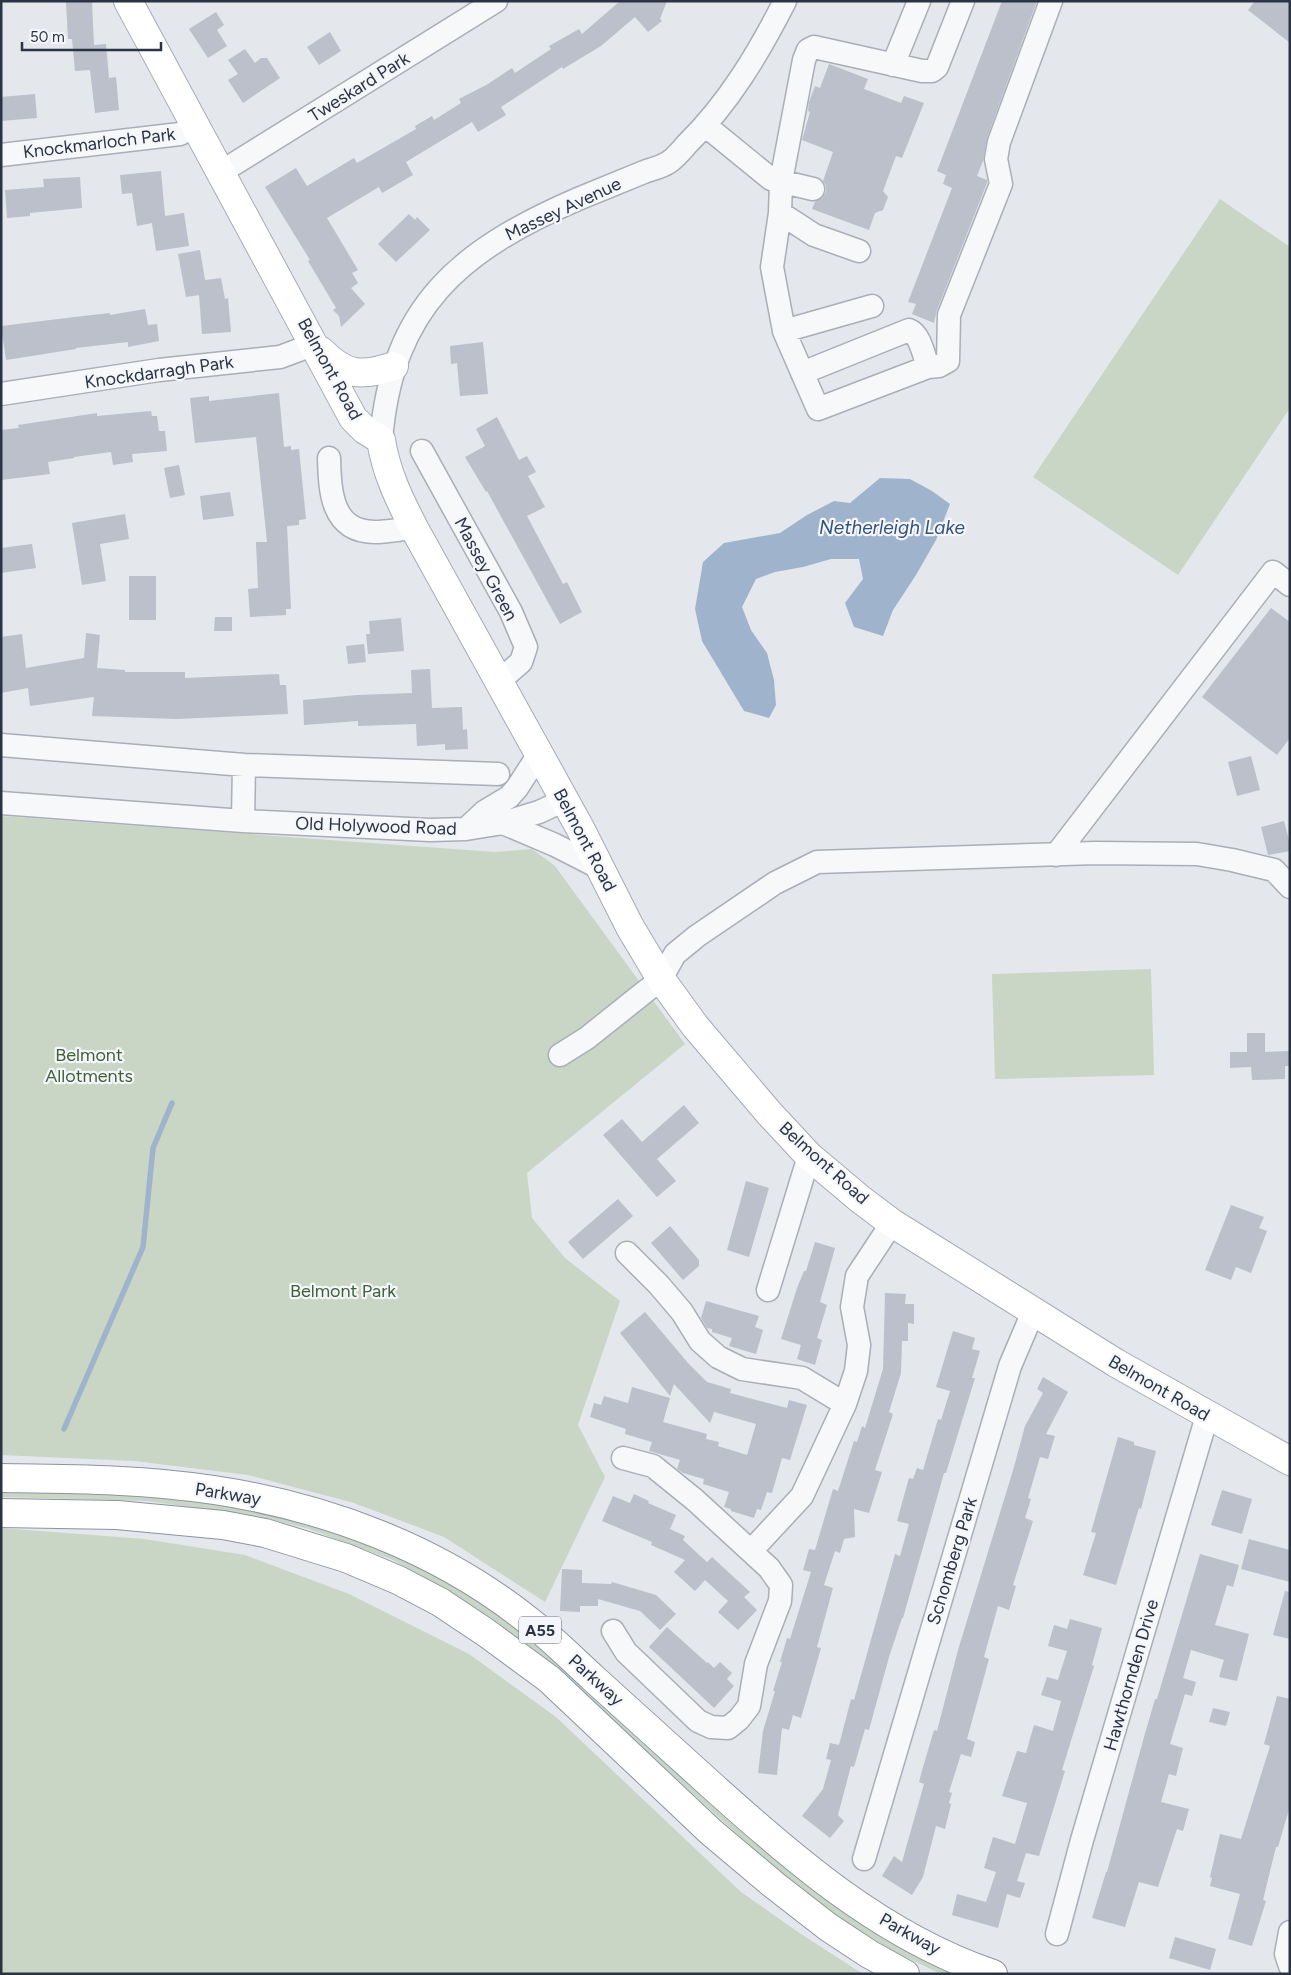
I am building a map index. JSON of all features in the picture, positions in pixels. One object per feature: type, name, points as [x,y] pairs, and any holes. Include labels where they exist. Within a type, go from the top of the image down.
[{"type":"main road","name":"Belmont Road","points":[[128,1],[315,344],[353,418],[365,430],[381,440],[384,461],[396,493],[498,682],[565,800],[630,927],[660,979],[695,1026],[769,1112],[810,1156],[860,1199],[892,1223],[1116,1363],[1207,1416],[1290,1461]]},
{"type":"main road","points":[[315,344],[333,363],[352,373],[378,371],[394,366]]},
{"type":"main road","name":"Parkway","points":[[1,1478],[142,1482],[213,1490],[272,1501],[343,1520],[388,1538],[443,1564],[482,1587],[530,1621],[737,1808],[799,1861],[846,1897],[933,1948],[993,1974]]},
{"type":"main road","name":"Parkway","points":[[1,1513],[117,1515],[223,1525],[265,1533],[337,1556],[398,1580],[448,1607],[549,1679],[711,1832],[767,1879],[837,1932],[869,1954],[905,1974]]},
{"type":"street","name":"Tweskard Park","points":[[221,172],[496,1]]},
{"type":"street","name":"Massey Avenue","points":[[381,440],[383,414],[394,366],[406,336],[426,303],[460,266],[508,233],[576,200],[668,162],[706,126],[758,53],[785,1]]},
{"type":"street","points":[[892,65],[919,1]]},
{"type":"street","points":[[963,1],[938,67],[932,71],[892,65],[814,47],[808,50],[804,60],[781,181],[780,213],[772,267],[784,331],[818,409],[928,367],[939,366],[948,360],[949,315],[1001,184],[996,159],[998,142],[1051,1]]},
{"type":"street","name":"Knockmarloch Park","points":[[1,155],[180,134],[196,126]]},
{"type":"street","points":[[706,126],[771,179],[813,189]]},
{"type":"street","points":[[780,213],[814,235],[859,252]]},
{"type":"street","points":[[784,331],[872,306]]},
{"type":"street","points":[[802,373],[909,330],[917,337],[928,367]]},
{"type":"street","name":"Knockdarragh Park","points":[[1,394],[159,370],[280,356],[315,344]]},
{"type":"street","name":"Massey Green","points":[[422,451],[511,612],[526,647],[521,662],[498,682]]},
{"type":"street","points":[[328,458],[330,486],[334,505],[340,516],[349,524],[355,528],[373,532],[414,528]]},
{"type":"street","points":[[1056,855],[1273,572],[1290,585]]},
{"type":"street","points":[[1,745],[244,765],[498,774]]},
{"type":"street","points":[[466,829],[484,812],[509,797],[518,788],[539,754]]},
{"type":"street","points":[[243,820],[244,765]]},
{"type":"street","name":"Old Holywood Road","points":[[1,803],[243,820],[430,830],[466,829],[503,824],[539,812],[565,800]]},
{"type":"street","points":[[503,824],[555,845],[600,868]]},
{"type":"street","points":[[560,1055],[587,1038],[660,979],[675,954],[697,936],[775,883],[817,862],[1056,855],[1197,854],[1274,870],[1290,887]]},
{"type":"street","points":[[768,1290],[810,1156]]},
{"type":"street","points":[[752,1551],[802,1496],[844,1404],[856,1371],[859,1345],[852,1307],[858,1276],[892,1223]]},
{"type":"street","points":[[627,1253],[659,1285],[682,1312],[700,1341],[718,1357],[742,1369],[802,1378],[844,1404]]},
{"type":"street","name":"Schomberg Park","points":[[864,1859],[1010,1366],[1033,1312]]},
{"type":"street","name":"Hawthornden Drive","points":[[1057,1934],[1082,1840],[1207,1416]]},
{"type":"street","points":[[613,1631],[626,1652],[698,1721],[711,1727],[728,1728],[739,1720],[749,1706],[756,1664],[780,1601],[781,1585],[770,1568],[752,1551],[653,1466],[623,1458]]},
{"type":"street","points":[[1290,1932],[1286,1954],[1290,1966]]},
{"type":"green space","points":[[1220,199],[1290,247],[1290,408],[1178,575],[1033,477]]},
{"type":"green space","name":"Belmont Park","points":[[1,816],[495,852],[532,849],[555,866],[685,1044],[527,1173],[532,1218],[565,1258],[620,1301],[578,1425],[605,1477],[545,1602],[444,1537],[354,1503],[248,1475],[134,1461],[1,1455]]},
{"type":"green space","points":[[1151,969],[1154,1075],[995,1079],[992,974]]},
{"type":"green space","points":[[1,1487],[196,1495],[362,1536],[506,1613],[712,1797],[971,1974],[941,1974],[895,1952],[839,1918],[777,1871],[592,1701],[497,1622],[393,1560],[309,1529],[261,1517],[147,1501],[1,1497]]},
{"type":"green space","points":[[1,1528],[144,1539],[245,1555],[349,1594],[469,1654],[556,1717],[741,1892],[863,1974],[1,1974]]},
{"type":"water","name":"Netherleigh Lake","points":[[880,478],[910,479],[950,504],[936,540],[893,610],[883,636],[854,627],[845,603],[863,579],[859,559],[831,559],[775,572],[756,579],[742,607],[751,630],[767,653],[774,680],[776,705],[769,718],[744,711],[702,641],[695,609],[703,562],[724,543],[780,533],[807,515],[834,501],[850,503]]},
{"type":"building","points":[[92,1],[94,45],[106,44],[109,78],[116,77],[119,110],[95,113],[90,70],[75,71],[72,39],[68,39],[66,2]]},
{"type":"building","points":[[620,1],[667,1],[660,19],[662,21],[648,32],[635,17],[601,46],[563,69],[562,67],[501,107],[506,115],[478,132],[472,122],[406,162],[413,175],[382,193],[379,187],[327,218],[358,270],[352,273],[358,283],[351,288],[365,304],[341,327],[339,316],[333,310],[336,308],[308,261],[310,260],[265,187],[296,168],[307,186],[354,158],[357,163],[416,129],[415,126],[432,116],[434,120],[461,103],[459,99],[488,84],[512,68],[515,73],[551,49],[549,46],[579,29],[582,34]]},
{"type":"building","points":[[1002,1],[1037,1],[987,138],[983,161],[977,176],[987,180],[987,183],[937,310],[934,323],[912,314],[916,304],[908,302],[952,188],[943,184],[946,175],[937,171]]},
{"type":"building","points":[[1255,1],[1290,1],[1290,43],[1248,10]]},
{"type":"building","points":[[216,12],[224,25],[217,30],[227,46],[208,58],[189,29]]},
{"type":"building","points":[[330,32],[341,51],[319,65],[307,47]]},
{"type":"building","points":[[245,49],[255,63],[261,58],[267,58],[280,78],[243,103],[228,80],[238,74],[228,60]]},
{"type":"building","points":[[829,64],[868,79],[864,89],[901,103],[904,96],[924,103],[902,158],[896,156],[883,191],[888,197],[883,210],[875,213],[869,230],[812,209],[815,202],[822,198],[826,192],[826,186],[823,181],[833,152],[802,140],[810,112],[808,111],[809,102],[815,86],[820,88]]},
{"type":"building","points":[[35,94],[37,118],[1,121],[1,97]]},
{"type":"building","points":[[161,171],[165,216],[184,213],[189,246],[156,251],[152,223],[137,226],[132,193],[122,194],[120,175]]},
{"type":"building","points":[[80,177],[82,208],[30,213],[30,216],[7,218],[5,190],[44,187],[43,179]]},
{"type":"building","points":[[409,214],[415,220],[417,217],[430,230],[396,262],[378,244]]},
{"type":"building","points":[[200,250],[205,280],[221,278],[225,299],[228,298],[231,332],[202,334],[199,295],[186,297],[178,254]]},
{"type":"building","points":[[145,309],[148,325],[157,324],[159,341],[128,347],[128,342],[76,348],[6,360],[1,326],[110,313],[110,315]]},
{"type":"building","points":[[483,342],[488,394],[460,396],[457,363],[451,364],[450,346]]},
{"type":"building","points":[[279,393],[284,447],[291,446],[291,450],[299,449],[306,519],[299,520],[299,525],[287,526],[291,609],[286,609],[286,615],[250,617],[248,589],[258,588],[256,542],[267,542],[256,437],[195,443],[190,398],[209,396],[209,401]]},
{"type":"building","points":[[151,411],[152,416],[157,416],[159,431],[165,431],[167,451],[132,454],[133,462],[113,465],[111,452],[74,457],[48,462],[50,474],[1,480],[1,430],[19,428],[18,425],[97,413],[97,416]]},
{"type":"building","points":[[497,417],[519,460],[527,456],[536,472],[528,476],[545,507],[527,516],[563,584],[567,582],[582,612],[560,624],[487,491],[465,457],[485,446],[476,429]]},
{"type":"building","points":[[179,465],[185,495],[170,498],[164,468]]},
{"type":"building","points":[[230,492],[234,516],[203,520],[200,496]]},
{"type":"building","points":[[125,514],[129,539],[100,544],[106,581],[82,585],[72,523]]},
{"type":"building","points":[[32,544],[36,568],[1,573],[1,548]]},
{"type":"building","points":[[129,576],[156,576],[156,620],[129,620]]},
{"type":"building","points":[[1271,608],[1290,622],[1290,738],[1277,755],[1202,697]]},
{"type":"building","points":[[215,617],[232,617],[232,631],[214,631]]},
{"type":"building","points":[[401,618],[404,651],[368,654],[366,634],[370,634],[369,621]]},
{"type":"building","points":[[86,633],[100,635],[97,668],[125,670],[125,672],[185,672],[185,678],[279,674],[280,685],[286,685],[288,714],[176,719],[92,716],[94,697],[30,706],[28,688],[1,693],[1,637],[22,634],[26,668],[84,658]]},
{"type":"building","points":[[364,644],[366,662],[348,664],[346,646]]},
{"type":"building","points":[[430,669],[432,708],[462,707],[463,730],[467,729],[468,749],[445,750],[445,744],[417,746],[416,724],[358,726],[358,721],[304,725],[303,700],[357,695],[412,693],[411,670]]},
{"type":"building","points":[[1251,756],[1260,790],[1237,796],[1228,762]]},
{"type":"building","points":[[1284,821],[1290,851],[1268,855],[1261,827]]},
{"type":"building","points":[[1247,1033],[1265,1033],[1265,1052],[1290,1051],[1290,1066],[1285,1066],[1285,1079],[1252,1080],[1251,1067],[1230,1068],[1230,1052],[1247,1052]]},
{"type":"building","points":[[684,1105],[699,1123],[657,1159],[676,1181],[657,1197],[603,1135],[622,1119],[642,1142]]},
{"type":"building","points":[[746,1181],[769,1188],[749,1257],[727,1250]]},
{"type":"building","points":[[618,1199],[633,1216],[583,1259],[568,1242]]},
{"type":"building","points":[[1231,1205],[1264,1217],[1259,1228],[1267,1231],[1251,1273],[1236,1267],[1231,1280],[1205,1270]]},
{"type":"building","points":[[670,1226],[699,1260],[699,1266],[683,1280],[651,1243]]},
{"type":"building","points":[[815,1242],[835,1248],[820,1302],[827,1305],[817,1338],[822,1340],[815,1365],[797,1359],[801,1345],[781,1339],[797,1288],[804,1271],[806,1271]]},
{"type":"building","points":[[885,1293],[906,1294],[905,1304],[914,1304],[914,1324],[908,1323],[908,1341],[902,1341],[901,1373],[889,1412],[893,1414],[875,1470],[882,1472],[869,1513],[854,1509],[855,1537],[844,1539],[840,1553],[835,1551],[824,1585],[833,1588],[817,1647],[821,1648],[801,1718],[793,1715],[789,1730],[782,1728],[777,1775],[758,1773],[763,1731],[775,1691],[773,1691],[782,1662],[780,1662],[787,1638],[790,1639],[811,1572],[803,1570],[809,1549],[815,1550],[833,1489],[838,1491],[854,1441],[857,1442],[862,1426],[865,1428],[883,1369]]},
{"type":"building","points":[[706,1301],[759,1316],[755,1327],[763,1330],[756,1354],[729,1346],[732,1338],[712,1332],[712,1329],[707,1328],[701,1318]]},
{"type":"building","points":[[645,1312],[688,1363],[707,1382],[731,1389],[730,1393],[787,1408],[789,1400],[807,1405],[790,1460],[782,1458],[772,1493],[767,1492],[761,1510],[757,1509],[754,1518],[724,1507],[729,1492],[703,1484],[704,1479],[683,1473],[677,1469],[680,1460],[649,1451],[652,1442],[625,1434],[626,1429],[590,1417],[594,1403],[601,1405],[604,1396],[628,1403],[632,1387],[670,1398],[663,1422],[707,1434],[706,1439],[719,1442],[718,1446],[747,1455],[756,1424],[714,1412],[710,1423],[674,1384],[670,1396],[620,1333]]},
{"type":"building","points":[[953,1331],[975,1338],[972,1349],[980,1351],[972,1378],[975,1378],[946,1473],[944,1473],[869,1730],[865,1729],[854,1767],[851,1766],[838,1815],[844,1821],[830,1838],[802,1816],[823,1789],[831,1760],[826,1759],[830,1743],[839,1745],[851,1699],[854,1700],[895,1554],[900,1556],[909,1524],[897,1521],[909,1478],[913,1479],[917,1468],[923,1470],[938,1419],[941,1420],[950,1391],[936,1387]]},
{"type":"building","points":[[1043,1377],[1068,1392],[1046,1434],[1055,1436],[1048,1459],[1040,1457],[1028,1498],[1031,1499],[1025,1518],[1033,1521],[1013,1585],[1016,1586],[1009,1610],[998,1606],[984,1657],[989,1659],[967,1739],[975,1742],[971,1757],[961,1754],[949,1792],[952,1793],[949,1803],[951,1804],[945,1829],[936,1826],[923,1877],[912,1895],[882,1876],[894,1856],[902,1862],[924,1784],[919,1782],[923,1767],[934,1730],[937,1731],[958,1650],[1025,1426],[1043,1393],[1037,1389]]},
{"type":"building","points":[[1118,1437],[1134,1442],[1134,1445],[1156,1451],[1141,1509],[1139,1508],[1116,1585],[1083,1575],[1096,1533],[1091,1532]]},
{"type":"building","points":[[1222,1490],[1252,1499],[1242,1534],[1211,1525]]},
{"type":"building","points":[[634,1494],[649,1501],[648,1503],[676,1515],[670,1529],[685,1536],[683,1540],[707,1562],[712,1557],[750,1592],[744,1597],[757,1610],[738,1630],[718,1612],[728,1601],[705,1580],[695,1591],[674,1572],[685,1560],[651,1545],[652,1542],[602,1521],[613,1496],[630,1503]]},
{"type":"building","points":[[1249,1539],[1290,1550],[1290,1582],[1241,1569]]},
{"type":"building","points":[[1200,1554],[1239,1565],[1233,1587],[1227,1585],[1215,1625],[1249,1634],[1237,1681],[1219,1677],[1224,1660],[1191,1650],[1183,1678],[1196,1682],[1192,1696],[1185,1694],[1170,1744],[1183,1748],[1176,1776],[1169,1774],[1161,1802],[1189,1809],[1183,1831],[1177,1829],[1158,1887],[1139,1882],[1125,1927],[1092,1918],[1107,1872],[1155,1699],[1157,1699]]},
{"type":"building","points":[[562,1569],[582,1570],[582,1583],[611,1584],[612,1582],[656,1595],[676,1614],[660,1630],[640,1611],[598,1599],[598,1606],[580,1606],[580,1612],[560,1611]]},
{"type":"building","points":[[1285,1591],[1290,1592],[1290,1639],[1273,1635]]},
{"type":"building","points":[[1070,1619],[1102,1628],[1092,1665],[1094,1666],[1062,1770],[1065,1771],[1039,1856],[1026,1853],[1017,1881],[1025,1883],[1020,1898],[1007,1894],[998,1928],[952,1915],[957,1894],[986,1902],[996,1872],[984,1868],[993,1837],[1015,1844],[1027,1803],[1002,1796],[1017,1751],[1026,1753],[1034,1725],[1053,1731],[1061,1701],[1041,1695],[1047,1677],[1058,1680],[1067,1651],[1048,1646],[1054,1625],[1067,1629]]},
{"type":"building","points":[[667,1627],[714,1668],[720,1662],[732,1673],[727,1679],[734,1686],[714,1708],[649,1647]]},
{"type":"building","points":[[1277,1696],[1290,1699],[1290,1806],[1278,1847],[1276,1847],[1263,1900],[1266,1901],[1252,1946],[1228,1939],[1240,1894],[1210,1886],[1212,1878],[1210,1877],[1220,1834],[1241,1839],[1270,1746],[1264,1744]]},
{"type":"building","points":[[1213,1708],[1230,1712],[1226,1726],[1209,1722]]},
{"type":"building","points":[[1175,1937],[1216,1949],[1210,1970],[1169,1958]]},
{"type":"waterway","points":[[64,1429],[143,1247],[153,1148],[172,1103]]},
{"type":"park label","name":"Belmont Allotments","points":[[89,1065]]}]
